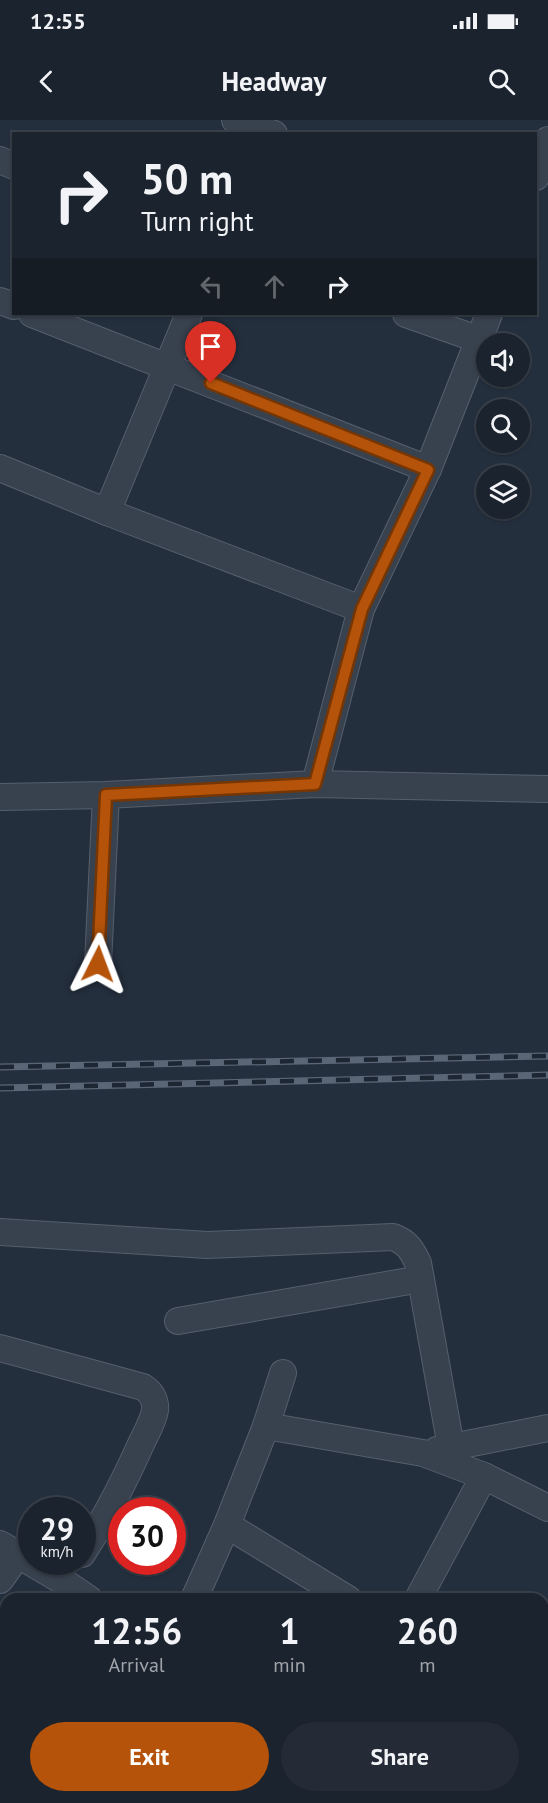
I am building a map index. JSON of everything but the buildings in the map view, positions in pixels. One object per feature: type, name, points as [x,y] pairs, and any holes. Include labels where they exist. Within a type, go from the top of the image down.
[{"type":"street","points":[[235,120],[268,132]]},
{"type":"street","points":[[537,174],[548,140]]},
{"type":"street","points":[[35,315],[428,470]]},
{"type":"street","points":[[108,512],[189,315]]},
{"type":"street","points":[[409,315],[476,339]]},
{"type":"street","points":[[482,333],[489,315]]},
{"type":"street","points":[[315,784],[362,609],[428,470],[476,350]]},
{"type":"street","points":[[0,468],[108,512],[362,609]]},
{"type":"street","points":[[0,797],[106,795],[315,784],[548,789]]},
{"type":"street","points":[[98,964],[106,795]]},
{"type":"street","points":[[0,1232],[207,1245],[393,1238],[409,1246],[417,1263],[452,1448]]},
{"type":"street","points":[[178,1321],[421,1279]]},
{"type":"street","points":[[0,1348],[143,1387],[149,1390],[154,1399],[155,1408],[152,1420],[96,1533]]},
{"type":"street","points":[[197,1593],[266,1426],[283,1373]]},
{"type":"street","points":[[266,1426],[423,1453],[484,1476],[548,1508]]},
{"type":"street","points":[[423,1453],[548,1428]]},
{"type":"street","points":[[421,1593],[484,1476]]},
{"type":"street","points":[[226,1526],[336,1593]]},
{"type":"street","points":[[0,1580],[9,1550]]},
{"type":"street","points":[[73,1575],[85,1593]]},
{"type":"railway","points":[[0,1067],[548,1056]]},
{"type":"railway","points":[[0,1088],[548,1075]]},
{"type":"route","points":[[98,964],[106,795],[315,784],[362,609],[428,470],[211,383]]}]
